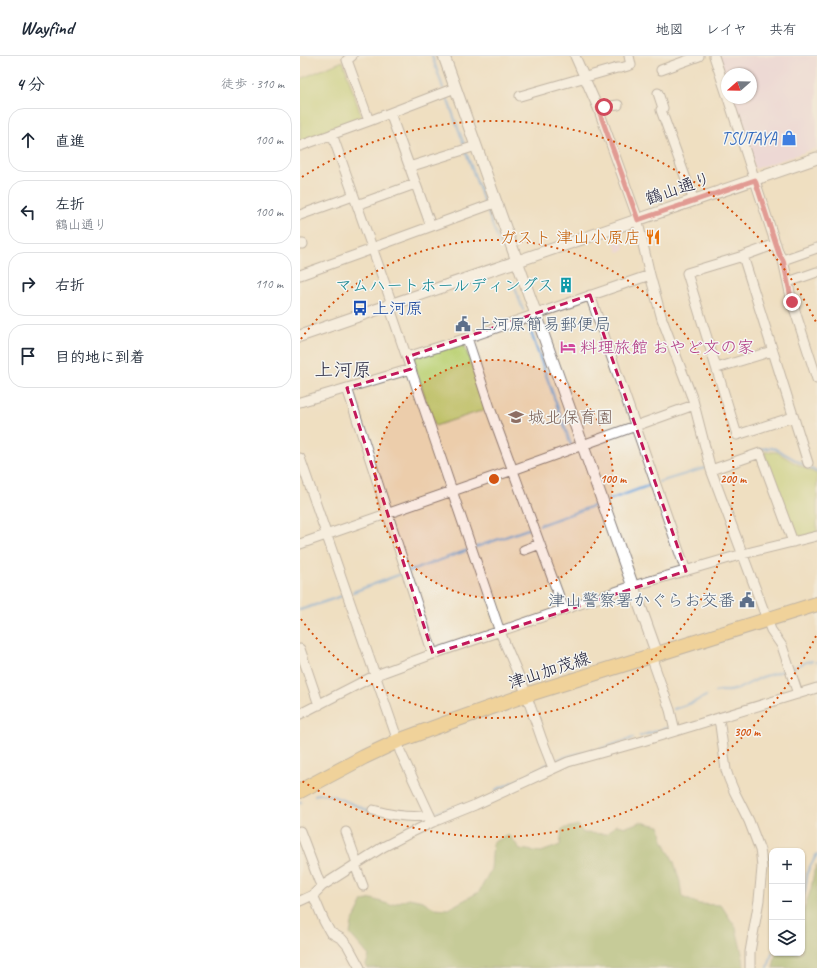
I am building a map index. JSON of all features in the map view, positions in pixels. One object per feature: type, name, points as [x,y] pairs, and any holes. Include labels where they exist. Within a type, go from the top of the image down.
[{"type":"main road","name":"津山加茂線","points":[[300,791],[398,741],[485,709],[817,604]]},
{"type":"street","points":[[352,56],[347,60],[369,121]]},
{"type":"street","points":[[444,56],[455,88],[469,148],[489,205],[516,261],[633,586],[675,731]]},
{"type":"street","points":[[575,56],[598,108],[638,220],[650,275],[662,319],[694,405],[711,470],[771,630],[782,646],[798,694]]},
{"type":"street","points":[[520,96],[631,65],[628,56]]},
{"type":"street","points":[[661,70],[699,56]]},
{"type":"street","points":[[714,56],[721,78]]},
{"type":"street","points":[[300,146],[455,88]]},
{"type":"street","points":[[658,94],[663,108],[661,110],[694,201]]},
{"type":"street","points":[[729,104],[779,254],[783,260],[792,302],[814,361],[817,380]]},
{"type":"street","points":[[598,108],[618,106]]},
{"type":"street","points":[[390,113],[431,226]]},
{"type":"street","points":[[332,134],[392,304],[391,311],[500,632],[526,695],[553,768]]},
{"type":"street","points":[[409,167],[469,148]]},
{"type":"street","name":"鶴山通り","points":[[300,336],[817,158]]},
{"type":"street","points":[[357,205],[415,184]]},
{"type":"street","points":[[300,215],[353,196]]},
{"type":"street","points":[[300,275],[489,205]]},
{"type":"street","points":[[776,244],[687,273],[737,435],[793,417]]},
{"type":"street","points":[[783,260],[817,248]]},
{"type":"street","points":[[743,256],[808,464]]},
{"type":"street","points":[[788,282],[817,272]]},
{"type":"street","points":[[407,356],[467,338],[650,275]]},
{"type":"street","points":[[590,295],[686,571]]},
{"type":"street","points":[[467,338],[490,408],[564,610]]},
{"type":"street","points":[[717,368],[772,351]]},
{"type":"street","points":[[300,402],[411,369]]},
{"type":"street","points":[[347,388],[433,654]]},
{"type":"street","points":[[300,544],[694,405]]},
{"type":"street","points":[[711,470],[760,453],[793,542]]},
{"type":"street","points":[[300,458],[302,474],[326,535],[376,675],[400,751],[432,819]]},
{"type":"street","points":[[300,714],[376,675],[433,654],[633,586],[743,554],[817,536]]},
{"type":"street","points":[[524,550],[540,544]]},
{"type":"street","points":[[300,649],[319,705]]},
{"type":"street","points":[[300,901],[312,895],[322,886],[383,847],[432,819],[475,805],[553,768],[574,760],[817,688]]},
{"type":"street","points":[[718,718],[726,770],[734,791],[749,821],[761,856],[762,868],[759,900],[750,952],[750,968]]},
{"type":"street","points":[[373,810],[386,814],[432,819]]},
{"type":"street","points":[[300,831],[318,881],[322,886]]},
{"type":"street","points":[[346,832],[363,886]]},
{"type":"street","points":[[312,895],[330,932],[342,939],[348,946],[360,968]]},
{"type":"highlighted area","points":[[590,295],[686,571],[433,654],[347,388],[411,369],[407,357]]},
{"type":"shaded area","points":[[717,56],[817,56],[817,148],[755,169],[733,104],[757,104],[757,68],[721,68]]},
{"type":"shaded area","points":[[621,236],[625,249],[618,252],[613,239]]},
{"type":"green space","points":[[343,61],[362,119],[300,142],[300,79]]},
{"type":"green space","points":[[461,343],[464,344],[487,409],[435,426],[413,362],[416,356]]},
{"type":"green space","points":[[764,452],[777,452],[817,474],[817,533],[798,537],[794,535]]},
{"type":"green space","points":[[640,822],[660,826],[663,840],[674,862],[680,882],[682,897],[699,904],[721,905],[736,928],[744,968],[367,968],[366,965],[369,956],[350,934],[352,923],[363,901],[372,899],[391,905],[409,898],[423,901],[434,908],[448,909],[479,892],[491,869],[493,842],[509,835],[520,849],[541,852],[560,845],[562,829],[578,825],[583,833],[606,834],[616,825],[626,827]]},
{"type":"green space","points":[[817,864],[817,968],[773,968],[775,956],[805,956],[805,906],[811,889],[814,871]]},
{"type":"waterway","points":[[432,56],[443,88]]},
{"type":"waterway","points":[[447,98],[465,147]]},
{"type":"waterway","points":[[466,152],[501,249]]},
{"type":"waterway","points":[[513,282],[523,310]]},
{"type":"waterway","points":[[528,324],[571,445]]},
{"type":"waterway","points":[[759,450],[768,448],[776,449],[817,472]]},
{"type":"waterway","points":[[659,482],[705,468]]},
{"type":"waterway","points":[[609,500],[653,484]]},
{"type":"waterway","points":[[540,525],[596,505]]},
{"type":"waterway","points":[[476,547],[531,528]]},
{"type":"waterway","points":[[410,571],[468,550]]},
{"type":"waterway","points":[[353,592],[401,574]]},
{"type":"waterway","points":[[300,610],[342,596]]},
{"type":"waterway","points":[[792,668],[812,661]]},
{"type":"waterway","points":[[715,692],[738,689],[762,677],[786,670]]},
{"type":"waterway","points":[[674,709],[706,696]]},
{"type":"waterway","points":[[640,736],[670,727]]},
{"type":"waterway","points":[[600,749],[633,738]]},
{"type":"waterway","points":[[555,761],[593,750]]},
{"type":"waterway","points":[[496,790],[548,764]]},
{"type":"waterway","points":[[315,795],[320,794],[334,797],[371,812]]},
{"type":"waterway","points":[[460,805],[464,804]]},
{"type":"waterway","points":[[435,814],[452,808]]},
{"type":"waterway","points":[[805,891],[808,870],[817,854]]},
{"type":"waterway","points":[[768,968],[771,956]]},
{"type":"place","name":"TSUTAYA","points":[[789,138]]},
{"type":"place","name":"ガスト 津山小原店","points":[[653,237]]},
{"type":"place","name":"マムハートホールディングス","points":[[566,285]]},
{"type":"place","name":"上河原","points":[[360,308]]},
{"type":"place","name":"上河原簡易郵便局","points":[[463,324]]},
{"type":"place","name":"料理旅館 おやど文の家","points":[[568,347]]},
{"type":"place","name":"城北保育園","points":[[516,417]]},
{"type":"place","name":"津山警察署かぐらお交番","points":[[747,600]]},
{"type":"district","name":"上河原","points":[[343,369]]},
{"type":"route","points":[[604,107],[598,108],[638,220],[755,180],[779,254],[783,260],[792,302]]}]
